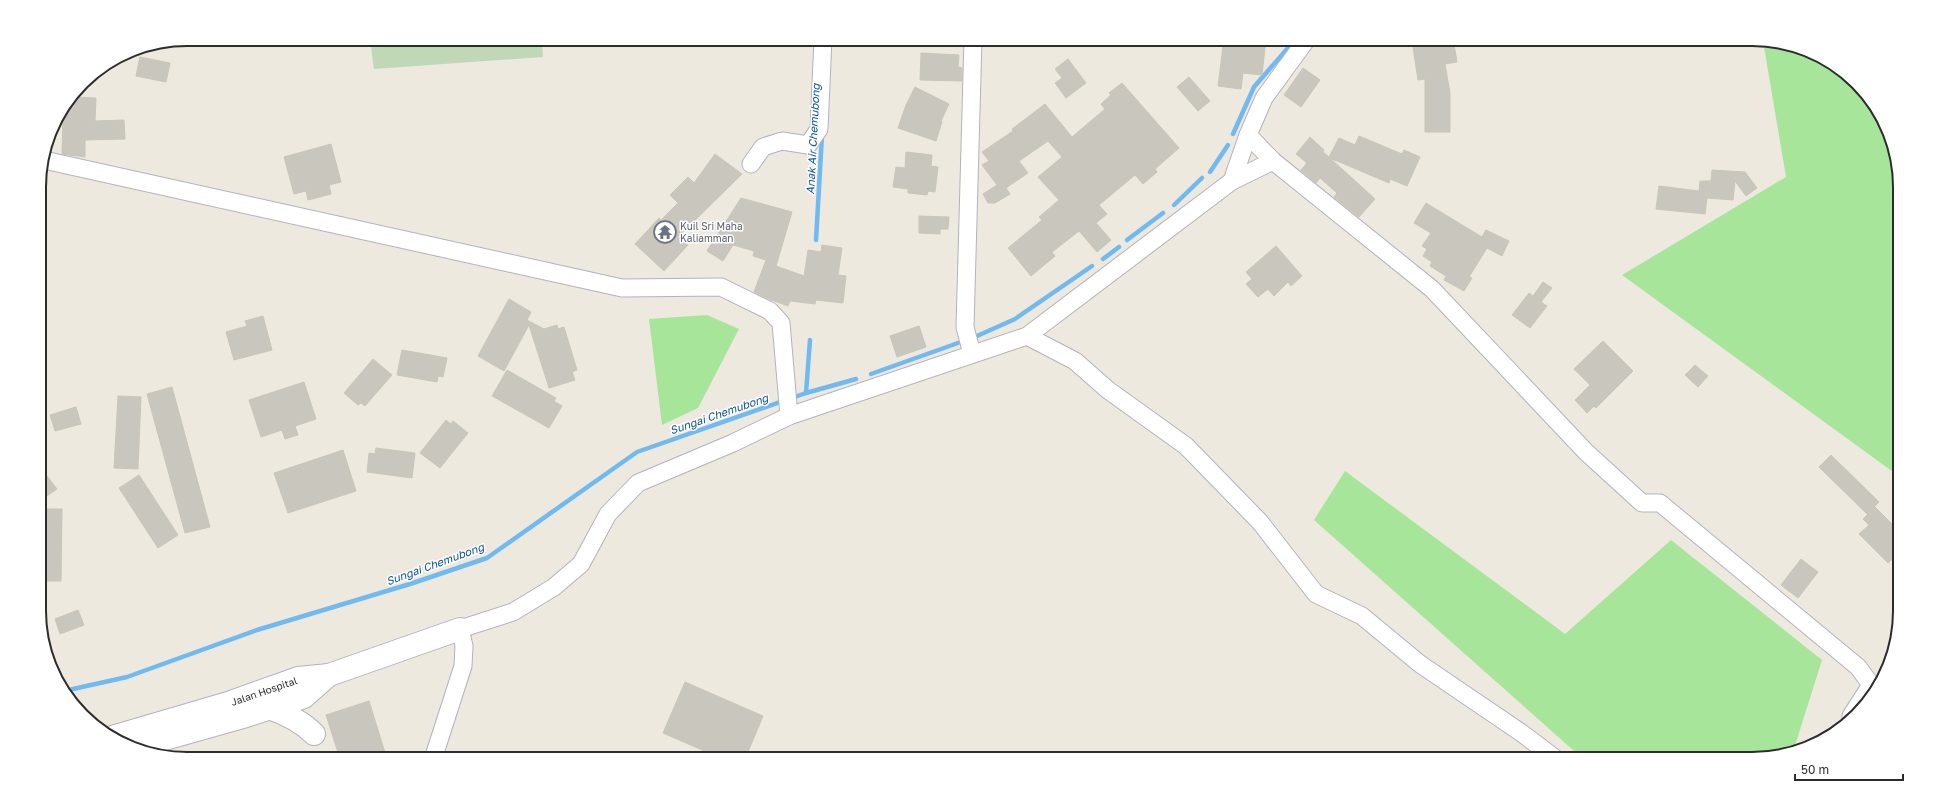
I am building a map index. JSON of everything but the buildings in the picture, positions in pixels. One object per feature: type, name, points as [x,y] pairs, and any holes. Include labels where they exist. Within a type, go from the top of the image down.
[{"type":"main road","points":[[329,675],[460,629]]},
{"type":"main road","name":"Jalan Hospital","points":[[143,745],[304,697],[329,675]]},
{"type":"main road","name":"Jalan Hospital","points":[[121,735],[228,703],[298,678],[329,675]]},
{"type":"main road","points":[[269,708],[303,723],[314,734]]},
{"type":"street","points":[[751,164],[763,147],[782,141],[808,145],[819,130],[823,46]]},
{"type":"street","points":[[972,354],[965,327],[973,46]]},
{"type":"street","points":[[1232,181],[1248,135],[1264,98],[1302,46]]},
{"type":"street","points":[[1248,135],[1273,161],[1432,289],[1586,452],[1642,503],[1660,502],[1858,667],[1870,682],[1869,688],[1861,701]]},
{"type":"street","points":[[49,161],[622,288],[721,287],[770,311],[781,323],[789,414]]},
{"type":"street","points":[[435,752],[463,666],[464,646],[460,629],[513,612],[559,582],[582,564],[608,514],[638,483],[733,443],[789,414],[1026,336],[1232,181],[1273,161]]},
{"type":"street","points":[[1026,336],[1075,361],[1108,390],[1186,446],[1260,522],[1316,594],[1362,616],[1420,664],[1523,734],[1547,752]]},
{"type":"green space","points":[[371,46],[542,46],[543,57],[374,69]]},
{"type":"green space","points":[[1764,46],[1797,53],[1822,65],[1838,75],[1852,87],[1864,101],[1874,117],[1886,142],[1893,178],[1893,472],[1622,275],[1786,177]]},
{"type":"green space","points":[[707,315],[739,329],[698,408],[662,425],[649,319]]},
{"type":"green space","points":[[1345,471],[1565,634],[1671,540],[1822,660],[1795,745],[1761,752],[1575,752],[1314,520]]},
{"type":"waterway","name":"Sungai Chemubong","points":[[1233,134],[1254,87],[1290,46]]},
{"type":"waterway","name":"Anak Air Chemubong","points":[[816,240],[822,135]]},
{"type":"waterway","name":"Sungai Chemubong","points":[[1210,172],[1228,145]]},
{"type":"waterway","name":"Sungai Chemubong","points":[[1174,205],[1202,178]]},
{"type":"waterway","name":"Sungai Chemubong","points":[[1127,240],[1163,213]]},
{"type":"waterway","name":"Sungai Chemubong","points":[[1103,259],[1119,247]]},
{"type":"waterway","name":"Sungai Chemubong","points":[[977,336],[1015,319],[1092,266]]},
{"type":"waterway","name":"Anak Air Chemubong","points":[[806,393],[810,340]]},
{"type":"waterway","name":"Sungai Chemubong","points":[[871,374],[958,343]]},
{"type":"waterway","name":"Sungai Chemubong","points":[[70,690],[127,677],[257,630],[410,584],[487,558],[637,452],[806,393],[856,379]]},
{"type":"place","name":"Kuil Sri Maha Kaliamman","points":[[665,232]]}]
